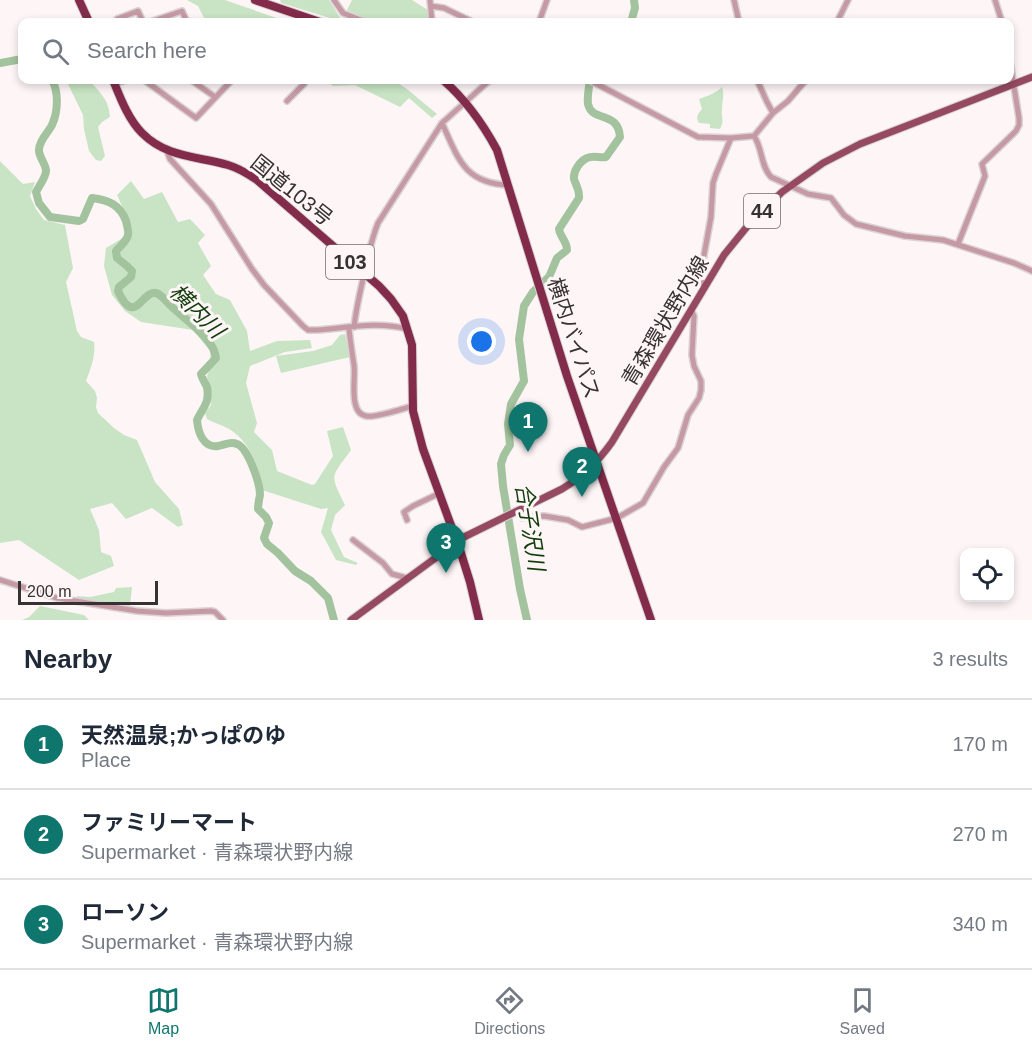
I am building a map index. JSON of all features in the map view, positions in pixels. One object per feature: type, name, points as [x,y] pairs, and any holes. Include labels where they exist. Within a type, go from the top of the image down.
[{"type":"highway","points":[[79,0],[87,18]]},
{"type":"highway","points":[[255,0],[308,18]]},
{"type":"highway","name":"国道103号","points":[[115,84],[135,124],[150,141],[167,151],[229,165],[247,173],[391,299],[403,316],[412,345],[412,406],[423,449],[458,542]]},
{"type":"highway","name":"横内バイパス","points":[[448,84],[456,91],[486,130],[497,150],[596,463],[651,620]]},
{"type":"highway","name":"103","points":[[458,542],[479,620]]},
{"type":"main road","name":"青森環状野内線","points":[[1014,84],[1032,77]]},
{"type":"main road","name":"青森環状野内線","points":[[355,619],[458,542],[575,481],[596,463],[612,442],[724,255],[750,223],[782,192],[823,163],[860,144],[1013,84]]},
{"type":"street","points":[[334,0],[343,13],[356,18]]},
{"type":"street","points":[[540,18],[547,0]]},
{"type":"street","points":[[734,0],[738,18]]},
{"type":"street","points":[[839,18],[848,0]]},
{"type":"street","points":[[994,0],[1001,18]]},
{"type":"street","points":[[431,2],[432,18]]},
{"type":"street","points":[[431,2],[464,18]]},
{"type":"street","points":[[120,18],[138,11],[141,18]]},
{"type":"street","points":[[162,18],[182,11],[185,18]]},
{"type":"street","points":[[149,84],[196,118],[228,84]]},
{"type":"street","points":[[197,84],[215,97]]},
{"type":"street","points":[[287,101],[304,84]]},
{"type":"street","points":[[412,406],[372,417],[363,416],[354,399],[354,367],[350,347],[352,327],[364,274],[378,223],[442,123],[486,84]]},
{"type":"street","points":[[597,84],[698,137],[731,138],[754,136],[803,84]]},
{"type":"street","points":[[759,84],[773,114]]},
{"type":"street","points":[[958,244],[985,176],[982,164],[1019,126],[1013,84]]},
{"type":"street","points":[[442,123],[456,156],[471,173],[481,180],[497,185],[508,185]]},
{"type":"street","points":[[754,136],[759,146],[763,165],[771,177],[808,194],[831,198],[844,215],[856,224],[905,236],[958,244],[1032,271]]},
{"type":"street","points":[[704,285],[700,277],[711,217],[713,183],[731,138]]},
{"type":"street","points":[[167,151],[170,159],[211,204],[264,285],[303,326],[309,330],[317,330],[382,325],[408,330]]},
{"type":"street","points":[[515,512],[522,518],[544,516],[568,520],[582,527],[616,518],[643,503],[678,448],[688,415],[699,398],[701,390],[692,355],[694,316],[691,309]]},
{"type":"street","points":[[407,520],[404,512],[440,493]]},
{"type":"street","points":[[353,540],[383,563],[392,574],[407,578]]},
{"type":"street","points":[[0,580],[57,598],[137,611],[166,613],[211,611],[216,612],[223,620]]},
{"type":"street","points":[[137,611],[137,620]]},
{"type":"green space","points":[[187,0],[225,0],[277,18],[204,18],[198,6]]},
{"type":"green space","points":[[280,0],[329,0],[340,18],[330,18],[281,3]]},
{"type":"green space","points":[[352,0],[412,0],[428,10],[429,18],[365,18],[347,10]]},
{"type":"green space","points":[[68,84],[92,84],[108,105],[110,117],[98,127],[105,156],[101,161],[96,160],[89,151],[83,115]]},
{"type":"green space","points":[[330,84],[399,84],[437,114],[432,118],[409,98],[400,107],[355,85],[333,86]]},
{"type":"green space","points":[[722,87],[720,129],[710,128],[710,124],[699,123],[697,119],[702,109],[699,99]]},
{"type":"green space","points":[[0,161],[23,184],[35,182],[30,196],[44,220],[65,225],[73,268],[66,282],[77,331],[81,337],[94,342],[94,357],[86,381],[95,391],[98,413],[124,435],[137,440],[155,482],[179,509],[183,525],[178,527],[152,508],[126,519],[112,503],[90,509],[99,530],[101,552],[111,556],[114,566],[79,580],[19,540],[0,543]]},
{"type":"green space","points":[[131,181],[144,199],[162,192],[178,222],[190,219],[205,235],[198,243],[211,266],[203,275],[216,294],[230,300],[247,331],[250,351],[277,341],[310,340],[312,348],[285,352],[250,366],[246,383],[257,423],[254,432],[272,450],[277,471],[312,485],[315,484],[333,456],[327,431],[343,427],[351,450],[334,476],[336,487],[345,505],[335,515],[331,530],[344,557],[358,563],[356,565],[336,560],[321,532],[328,508],[321,509],[262,490],[256,464],[242,440],[229,429],[207,419],[205,413],[211,405],[207,376],[211,365],[210,351],[193,330],[141,322],[125,311],[112,295],[104,266],[106,248],[126,236],[130,224],[117,195]]},
{"type":"green space","points":[[345,334],[350,357],[281,373],[276,356],[313,351],[332,345],[340,335]]},
{"type":"green space","points":[[132,587],[130,606],[76,600],[77,596],[90,597],[114,592],[116,588]]},
{"type":"green space","points":[[40,606],[84,615],[89,620],[22,620],[29,617]]},
{"type":"waterway","name":"合子沢川","points":[[632,18],[635,8],[634,0]]},
{"type":"waterway","name":"横内川","points":[[0,63],[18,60]]},
{"type":"waterway","name":"横内川","points":[[54,84],[57,96],[54,120],[42,139],[39,149],[46,171],[36,192],[39,203],[50,217],[79,221],[83,219],[92,198],[109,202],[121,211],[128,233],[116,251],[117,258],[132,271],[131,277],[119,287],[118,291],[124,302],[134,307],[151,294],[160,295],[202,334],[212,347],[216,358],[201,374],[207,387],[208,397],[197,420],[200,434],[205,442],[213,446],[234,443],[245,452],[253,466],[258,483],[260,495],[258,509],[269,523],[264,538],[267,544],[328,598],[334,620]]},
{"type":"waterway","name":"合子沢川","points":[[527,620],[520,589],[501,464],[510,445],[508,424],[511,404],[524,381],[519,339],[524,306],[533,292],[549,277],[557,258],[567,250],[559,229],[579,198],[574,179],[578,167],[584,159],[589,157],[606,157],[620,137],[615,123],[590,110],[588,104],[589,84]]},
{"type":"place","name":"天然温泉;かっぱのゆ","points":[[528,452]]},
{"type":"place","name":"ファミリーマート","points":[[582,497]]},
{"type":"place","name":"ローソン","points":[[446,573]]}]
